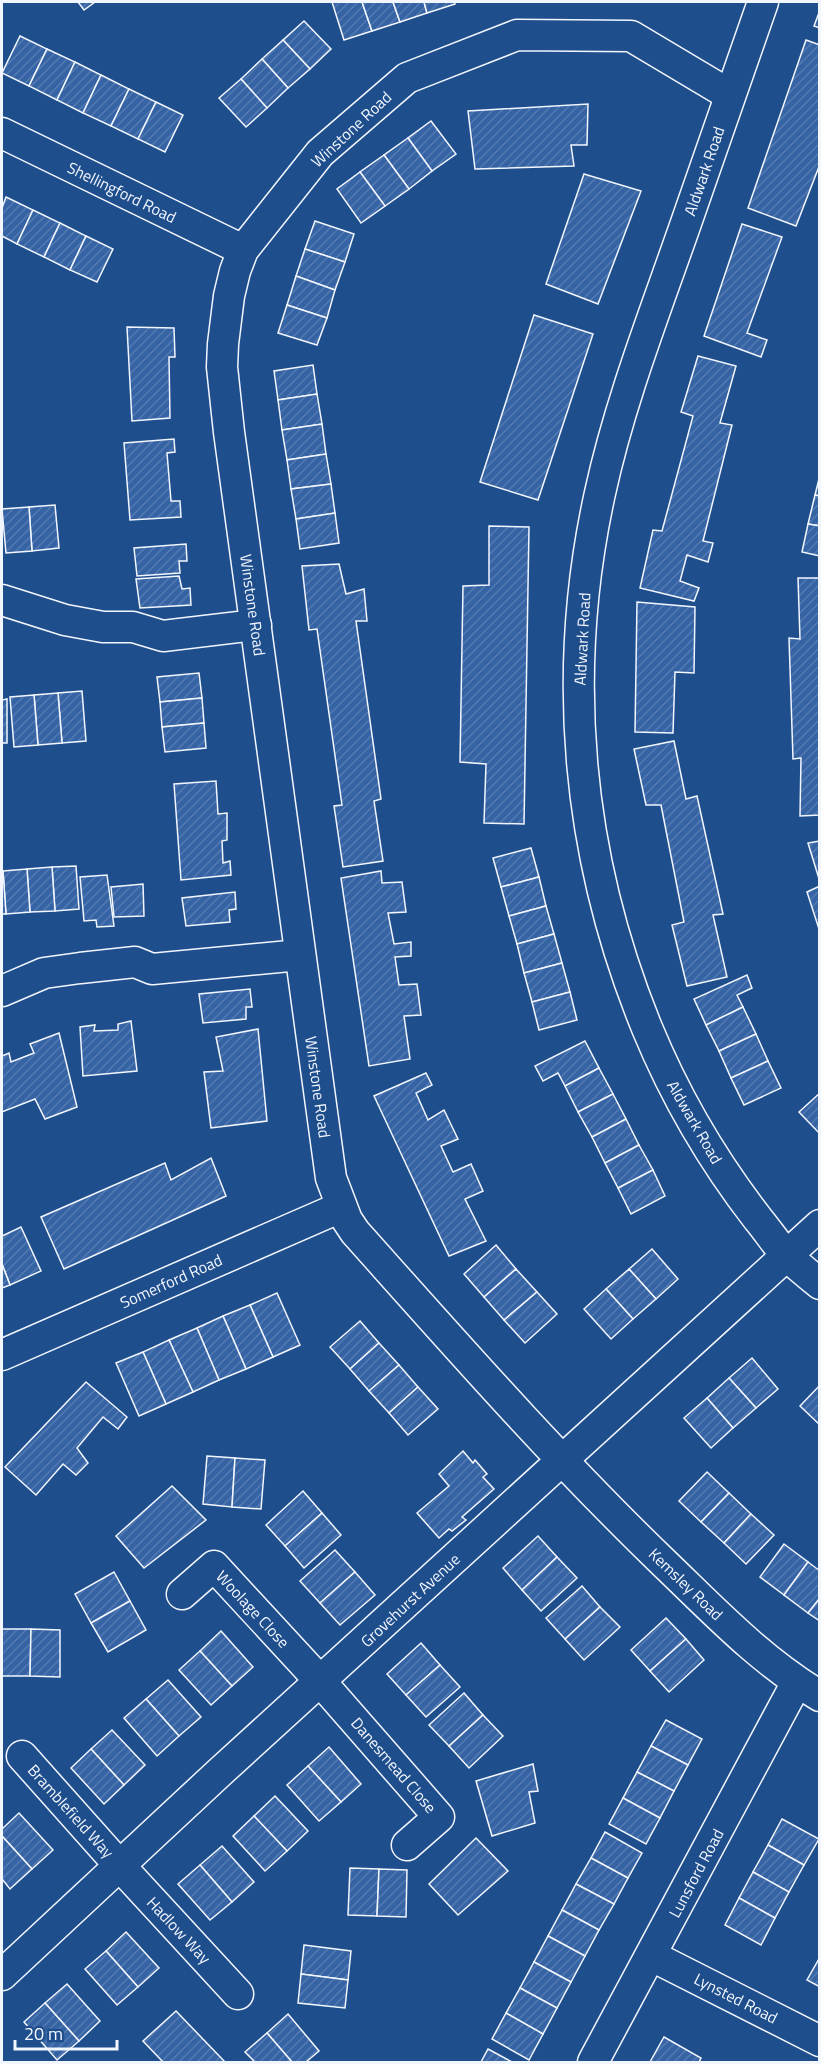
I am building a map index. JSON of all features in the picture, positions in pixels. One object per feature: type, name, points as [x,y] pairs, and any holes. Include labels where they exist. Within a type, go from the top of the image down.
[{"type":"street","name":"Aldwark Road","points":[[763,2],[632,374],[599,494],[581,614],[578,676],[580,740],[586,806],[600,885],[616,943],[658,1054],[712,1154],[743,1200],[787,1255],[819,1284]]},
{"type":"street","name":"Winstone Road","points":[[562,1460],[506,1401],[355,1232],[341,1207],[331,1178],[229,432],[222,367],[224,322],[235,270],[243,250],[320,153],[407,78],[517,34],[631,36],[730,95]]},
{"type":"street","name":"Shellingford Road","points":[[2,133],[243,250]]},
{"type":"street","points":[[2,600],[65,620],[103,627],[133,627],[163,636],[256,625]]},
{"type":"street","points":[[2,991],[44,973],[80,968],[135,962],[152,969],[300,955]]},
{"type":"street","name":"Somerford Road","points":[[2,1355],[341,1207]]},
{"type":"street","name":"Grovehurst Avenue","points":[[2,1975],[819,1225]]},
{"type":"street","name":"Kemsley Road","points":[[562,1460],[614,1515],[744,1640],[772,1665],[808,1689]]},
{"type":"street","name":"Woolage Close","points":[[182,1594],[214,1566],[321,1682]]},
{"type":"street","name":"Danesmead Close","points":[[321,1682],[439,1816],[407,1845]]},
{"type":"street","name":"Lunsford Road","points":[[593,2062],[652,1956],[808,1689]]},
{"type":"street","name":"Bramblefield Way","points":[[22,1756],[120,1866]]},
{"type":"street","name":"Hadlow Way","points":[[120,1866],[238,1994]]},
{"type":"street","name":"Lynsted Road","points":[[652,1956],[819,2041]]},
{"type":"building","points":[[78,2],[95,2],[84,10]]},
{"type":"building","points":[[332,2],[362,2],[372,31],[344,40]]},
{"type":"building","points":[[362,2],[393,2],[400,22],[372,31]]},
{"type":"building","points":[[393,2],[424,2],[427,13],[400,22]]},
{"type":"building","points":[[424,2],[454,2],[455,4],[427,13]]},
{"type":"building","points":[[820,10],[820,28],[814,26]]},
{"type":"building","points":[[304,21],[331,49],[310,69],[283,40]]},
{"type":"building","points":[[20,36],[47,49],[29,86],[2,73]]},
{"type":"building","points":[[283,40],[310,69],[288,88],[262,59]]},
{"type":"building","points":[[806,40],[820,45],[820,164],[796,226],[748,208]]},
{"type":"building","points":[[47,49],[75,62],[57,100],[29,86]]},
{"type":"building","points":[[262,59],[288,88],[267,108],[241,79]]},
{"type":"building","points":[[75,62],[101,75],[83,113],[57,100]]},
{"type":"building","points":[[101,75],[129,89],[111,126],[83,113]]},
{"type":"building","points":[[241,79],[267,108],[246,127],[219,98]]},
{"type":"building","points":[[129,89],[156,102],[138,139],[111,126]]},
{"type":"building","points":[[156,102],[183,115],[165,152],[138,139]]},
{"type":"building","points":[[588,104],[587,145],[571,145],[574,166],[475,169],[468,111]]},
{"type":"building","points":[[431,121],[456,154],[432,171],[408,138]]},
{"type":"building","points":[[408,138],[432,171],[409,189],[384,155]]},
{"type":"building","points":[[384,155],[409,189],[385,206],[360,172]]},
{"type":"building","points":[[360,172],[385,206],[361,223],[337,189]]},
{"type":"building","points":[[584,174],[641,191],[598,304],[546,284]]},
{"type":"building","points":[[6,197],[33,210],[17,244],[2,236],[2,208]]},
{"type":"building","points":[[33,210],[60,223],[44,257],[17,244]]},
{"type":"building","points":[[315,221],[354,234],[345,262],[305,249]]},
{"type":"building","points":[[60,223],[86,236],[70,270],[44,257]]},
{"type":"building","points":[[742,224],[782,237],[747,333],[767,340],[761,357],[704,336]]},
{"type":"building","points":[[86,236],[113,249],[97,282],[70,270]]},
{"type":"building","points":[[305,249],[345,262],[335,290],[296,276]]},
{"type":"building","points":[[296,276],[335,290],[327,318],[287,305]]},
{"type":"building","points":[[287,305],[327,318],[317,345],[278,333]]},
{"type":"building","points":[[534,315],[593,334],[538,500],[480,482]]},
{"type":"building","points":[[127,327],[174,328],[175,357],[169,357],[170,418],[132,421]]},
{"type":"building","points":[[698,356],[736,366],[720,423],[732,425],[703,541],[713,543],[708,562],[687,555],[680,581],[699,588],[694,601],[640,588],[653,530],[662,531],[693,416],[681,412]]},
{"type":"building","points":[[313,365],[317,394],[278,400],[274,371]]},
{"type":"building","points":[[317,394],[322,424],[282,430],[278,400]]},
{"type":"building","points":[[322,424],[326,454],[287,460],[282,430]]},
{"type":"building","points":[[174,439],[175,452],[167,453],[171,501],[180,501],[181,517],[130,520],[124,443]]},
{"type":"building","points":[[326,454],[331,484],[291,489],[287,460]]},
{"type":"building","points":[[820,475],[820,496],[815,495]]},
{"type":"building","points":[[331,484],[335,513],[296,519],[291,489]]},
{"type":"building","points":[[815,495],[820,496],[820,526],[808,524]]},
{"type":"building","points":[[55,505],[59,548],[32,551],[29,507]]},
{"type":"building","points":[[29,507],[32,551],[6,553],[2,509]]},
{"type":"building","points":[[335,513],[339,543],[300,549],[296,519]]},
{"type":"building","points":[[808,524],[820,526],[820,556],[802,552]]},
{"type":"building","points":[[489,526],[529,527],[524,824],[484,823],[486,764],[460,762],[463,586],[489,585]]},
{"type":"building","points":[[186,544],[187,561],[179,561],[180,573],[137,576],[134,548]]},
{"type":"building","points":[[339,564],[346,594],[364,589],[367,621],[356,621],[381,799],[374,801],[383,861],[343,867],[334,806],[342,805],[317,629],[309,630],[302,566]]},
{"type":"building","points":[[179,576],[182,589],[190,588],[191,605],[140,608],[136,579]]},
{"type":"building","points":[[798,578],[820,578],[820,815],[800,816],[801,758],[793,759],[789,638],[800,639]]},
{"type":"building","points":[[637,602],[695,607],[694,673],[675,672],[673,733],[635,732]]},
{"type":"building","points":[[199,673],[202,698],[160,702],[157,677]]},
{"type":"building","points":[[82,691],[86,741],[62,743],[58,693]]},
{"type":"building","points":[[58,693],[62,743],[38,745],[34,695]]},
{"type":"building","points":[[34,695],[38,745],[14,747],[10,697]]},
{"type":"building","points":[[202,698],[204,723],[162,727],[160,702]]},
{"type":"building","points":[[7,699],[7,743],[2,743],[2,700]]},
{"type":"building","points":[[204,723],[206,748],[165,752],[162,727]]},
{"type":"building","points":[[674,741],[686,799],[697,796],[723,914],[713,915],[727,977],[687,986],[672,925],[684,922],[661,805],[646,805],[634,749]]},
{"type":"building","points":[[216,781],[218,814],[227,813],[227,840],[222,841],[223,863],[230,861],[231,875],[181,880],[174,784]]},
{"type":"building","points":[[820,841],[820,882],[808,843]]},
{"type":"building","points":[[531,848],[539,877],[501,887],[493,858]]},
{"type":"building","points":[[76,866],[79,909],[55,911],[52,867]]},
{"type":"building","points":[[52,867],[55,911],[30,912],[27,869]]},
{"type":"building","points":[[27,869],[30,912],[6,914],[3,871]]},
{"type":"building","points":[[3,871],[6,914],[2,914]]},
{"type":"building","points":[[381,871],[382,883],[402,882],[406,912],[388,913],[394,944],[411,942],[411,956],[395,957],[399,985],[417,984],[421,1015],[404,1016],[410,1059],[369,1066],[341,878]]},
{"type":"building","points":[[107,875],[114,926],[97,927],[96,920],[84,921],[80,877]]},
{"type":"building","points":[[539,877],[546,906],[509,916],[501,887]]},
{"type":"building","points":[[143,884],[144,916],[114,917],[111,887]]},
{"type":"building","points":[[820,886],[820,932],[807,892]]},
{"type":"building","points":[[235,892],[236,909],[229,910],[230,922],[186,926],[182,898]]},
{"type":"building","points":[[546,906],[554,934],[517,944],[509,916]]},
{"type":"building","points":[[554,934],[562,963],[524,973],[517,944]]},
{"type":"building","points":[[562,963],[570,992],[532,1002],[524,973]]},
{"type":"building","points":[[747,975],[752,988],[737,995],[743,1007],[706,1025],[694,999]]},
{"type":"building","points":[[250,989],[252,1007],[246,1007],[246,1019],[203,1023],[199,994]]},
{"type":"building","points":[[570,992],[577,1020],[539,1030],[532,1002]]},
{"type":"building","points":[[743,1007],[756,1034],[719,1051],[706,1025]]},
{"type":"building","points":[[131,1021],[137,1071],[83,1076],[80,1027],[95,1025],[94,1031],[118,1030],[118,1024]]},
{"type":"building","points":[[258,1029],[267,1121],[211,1128],[204,1072],[223,1071],[216,1037]]},
{"type":"building","points":[[59,1033],[77,1107],[45,1119],[35,1099],[2,1112],[2,1056],[9,1053],[11,1062],[34,1053],[30,1044]]},
{"type":"building","points":[[756,1034],[768,1061],[731,1078],[719,1051]]},
{"type":"building","points":[[585,1041],[599,1068],[565,1086],[558,1073],[543,1081],[535,1066]]},
{"type":"building","points":[[768,1061],[781,1088],[744,1105],[731,1078]]},
{"type":"building","points":[[599,1068],[613,1094],[578,1112],[565,1086]]},
{"type":"building","points":[[426,1073],[432,1085],[416,1093],[428,1120],[444,1110],[458,1139],[441,1146],[453,1172],[471,1164],[483,1191],[465,1199],[486,1241],[449,1256],[374,1096]]},
{"type":"building","points":[[820,1093],[820,1134],[799,1112]]},
{"type":"building","points":[[613,1094],[626,1119],[592,1137],[578,1112]]},
{"type":"building","points":[[626,1119],[639,1145],[605,1163],[592,1137]]},
{"type":"building","points":[[639,1145],[653,1170],[618,1188],[605,1163]]},
{"type":"building","points":[[211,1158],[226,1196],[64,1269],[41,1217],[165,1163],[171,1180]]},
{"type":"building","points":[[653,1170],[665,1196],[631,1214],[618,1188]]},
{"type":"building","points":[[21,1227],[41,1271],[10,1285],[2,1264],[2,1236]]},
{"type":"building","points":[[496,1245],[516,1269],[484,1297],[464,1274]]},
{"type":"building","points":[[652,1249],[678,1279],[656,1299],[629,1269]]},
{"type":"building","points":[[2,1264],[10,1285],[2,1288]]},
{"type":"building","points":[[516,1269],[537,1292],[504,1320],[484,1297]]},
{"type":"building","points":[[629,1269],[656,1299],[633,1319],[606,1289]]},
{"type":"building","points":[[606,1289],[633,1319],[611,1339],[584,1309]]},
{"type":"building","points":[[537,1292],[557,1314],[525,1343],[504,1320]]},
{"type":"building","points":[[277,1293],[300,1345],[273,1357],[250,1305]]},
{"type":"building","points":[[250,1305],[273,1357],[246,1369],[223,1316]]},
{"type":"building","points":[[223,1316],[246,1369],[219,1380],[197,1328]]},
{"type":"building","points":[[360,1321],[379,1343],[350,1369],[330,1347]]},
{"type":"building","points":[[197,1328],[219,1380],[193,1392],[169,1340]]},
{"type":"building","points":[[169,1340],[193,1392],[166,1404],[143,1352]]},
{"type":"building","points":[[379,1343],[399,1365],[369,1391],[350,1369]]},
{"type":"building","points":[[143,1352],[166,1404],[139,1416],[116,1363]]},
{"type":"building","points":[[752,1358],[778,1389],[756,1408],[729,1378]]},
{"type":"building","points":[[399,1365],[418,1387],[389,1413],[369,1391]]},
{"type":"building","points":[[729,1378],[756,1408],[733,1428],[707,1398]]},
{"type":"building","points":[[86,1382],[127,1417],[118,1429],[103,1417],[77,1448],[88,1463],[76,1475],[63,1464],[36,1495],[5,1467]]},
{"type":"building","points":[[820,1385],[820,1425],[800,1406]]},
{"type":"building","points":[[418,1387],[438,1409],[408,1435],[389,1413]]},
{"type":"building","points":[[707,1398],[733,1428],[711,1448],[684,1418]]},
{"type":"building","points":[[463,1451],[473,1463],[475,1460],[487,1474],[483,1477],[494,1489],[462,1517],[466,1520],[452,1531],[449,1529],[439,1538],[417,1513],[449,1486],[439,1474]]},
{"type":"building","points":[[207,1456],[235,1458],[232,1507],[203,1504]]},
{"type":"building","points":[[235,1458],[265,1460],[261,1509],[232,1507]]},
{"type":"building","points":[[707,1472],[729,1493],[701,1522],[679,1501]]},
{"type":"building","points":[[172,1486],[206,1520],[144,1568],[116,1536]]},
{"type":"building","points":[[303,1491],[322,1513],[285,1546],[266,1525]]},
{"type":"building","points":[[729,1493],[751,1514],[724,1543],[701,1522]]},
{"type":"building","points":[[322,1513],[341,1535],[304,1568],[285,1546]]},
{"type":"building","points":[[751,1514],[774,1535],[746,1564],[724,1543]]},
{"type":"building","points":[[538,1536],[557,1557],[522,1590],[503,1568]]},
{"type":"building","points":[[784,1544],[808,1562],[784,1595],[760,1577]]},
{"type":"building","points":[[335,1550],[355,1572],[320,1603],[300,1581]]},
{"type":"building","points":[[557,1557],[577,1578],[541,1611],[522,1590]]},
{"type":"building","points":[[808,1562],[820,1571],[820,1598],[808,1613],[784,1595]]},
{"type":"building","points":[[114,1572],[130,1601],[91,1623],[75,1594]]},
{"type":"building","points":[[355,1572],[375,1595],[340,1625],[320,1603]]},
{"type":"building","points":[[582,1586],[600,1607],[565,1639],[546,1618]]},
{"type":"building","points":[[820,1598],[820,1621],[808,1613]]},
{"type":"building","points":[[130,1601],[146,1630],[108,1652],[91,1623]]},
{"type":"building","points":[[600,1607],[620,1627],[584,1660],[565,1639]]},
{"type":"building","points":[[666,1618],[686,1639],[650,1671],[631,1650]]},
{"type":"building","points":[[2,1629],[31,1629],[30,1676],[2,1676]]},
{"type":"building","points":[[31,1629],[60,1630],[60,1677],[30,1676]]},
{"type":"building","points":[[221,1631],[253,1667],[232,1686],[200,1651]]},
{"type":"building","points":[[686,1639],[704,1660],[669,1692],[650,1671]]},
{"type":"building","points":[[421,1643],[440,1665],[406,1695],[387,1674]]},
{"type":"building","points":[[200,1651],[232,1686],[211,1705],[179,1670]]},
{"type":"building","points":[[440,1665],[460,1687],[426,1717],[406,1695]]},
{"type":"building","points":[[168,1680],[201,1717],[179,1736],[146,1699]]},
{"type":"building","points":[[464,1693],[483,1715],[449,1746],[429,1725]]},
{"type":"building","points":[[146,1699],[179,1736],[157,1756],[124,1718]]},
{"type":"building","points":[[483,1715],[503,1736],[469,1768],[449,1746]]},
{"type":"building","points":[[666,1720],[702,1739],[688,1765],[651,1746]]},
{"type":"building","points":[[112,1730],[145,1765],[124,1785],[91,1749]]},
{"type":"building","points":[[651,1746],[688,1765],[674,1791],[637,1772]]},
{"type":"building","points":[[329,1747],[361,1784],[341,1802],[308,1766]]},
{"type":"building","points":[[91,1749],[124,1785],[104,1804],[71,1768]]},
{"type":"building","points":[[533,1764],[538,1791],[529,1792],[535,1823],[492,1836],[476,1781]]},
{"type":"building","points":[[308,1766],[341,1802],[319,1821],[287,1785]]},
{"type":"building","points":[[637,1772],[674,1791],[660,1818],[623,1798]]},
{"type":"building","points":[[275,1796],[308,1831],[287,1851],[254,1816]]},
{"type":"building","points":[[623,1798],[660,1818],[646,1844],[609,1824]]},
{"type":"building","points":[[19,1813],[53,1850],[32,1869],[2,1836],[2,1829]]},
{"type":"building","points":[[254,1816],[287,1851],[265,1871],[233,1836]]},
{"type":"building","points":[[782,1819],[819,1839],[804,1865],[768,1845]]},
{"type":"building","points":[[605,1832],[642,1853],[628,1878],[591,1858]]},
{"type":"building","points":[[2,1836],[32,1869],[10,1889],[2,1879]]},
{"type":"building","points":[[476,1838],[508,1871],[458,1915],[429,1884]]},
{"type":"building","points":[[768,1845],[804,1865],[789,1892],[753,1872]]},
{"type":"building","points":[[222,1846],[254,1882],[232,1902],[200,1865]]},
{"type":"building","points":[[591,1858],[628,1878],[614,1904],[576,1884]]},
{"type":"building","points":[[200,1865],[232,1902],[210,1920],[178,1884]]},
{"type":"building","points":[[350,1868],[379,1869],[377,1916],[348,1915]]},
{"type":"building","points":[[379,1869],[407,1870],[406,1917],[377,1916]]},
{"type":"building","points":[[753,1872],[789,1892],[775,1918],[739,1898]]},
{"type":"building","points":[[576,1884],[614,1904],[599,1930],[562,1910]]},
{"type":"building","points":[[739,1898],[775,1918],[761,1945],[725,1925]]},
{"type":"building","points":[[562,1910],[599,1930],[585,1956],[548,1936]]},
{"type":"building","points":[[126,1932],[159,1968],[138,1987],[106,1951]]},
{"type":"building","points":[[548,1936],[585,1956],[571,1982],[534,1962]]},
{"type":"building","points":[[304,1945],[351,1951],[348,1980],[301,1974]]},
{"type":"building","points":[[106,1951],[138,1987],[117,2005],[85,1969]]},
{"type":"building","points":[[820,1957],[820,1987],[807,1980]]},
{"type":"building","points":[[534,1962],[571,1982],[557,2008],[520,1988]]},
{"type":"building","points":[[301,1974],[348,1980],[345,2008],[298,2003]]},
{"type":"building","points":[[67,1984],[100,2021],[79,2041],[45,2003]]},
{"type":"building","points":[[520,1988],[557,2008],[543,2034],[506,2013]]},
{"type":"building","points":[[45,2003],[79,2041],[57,2060],[24,2022]]},
{"type":"building","points":[[176,2011],[225,2062],[163,2062],[143,2041]]},
{"type":"building","points":[[506,2013],[543,2034],[529,2060],[492,2039]]},
{"type":"building","points":[[288,2014],[319,2051],[306,2062],[292,2062],[267,2033]]},
{"type":"building","points":[[267,2033],[292,2062],[255,2062],[245,2052]]},
{"type":"building","points":[[664,2037],[701,2058],[699,2062],[650,2062]]},
{"type":"building","points":[[488,2049],[512,2062],[481,2062]]}]
